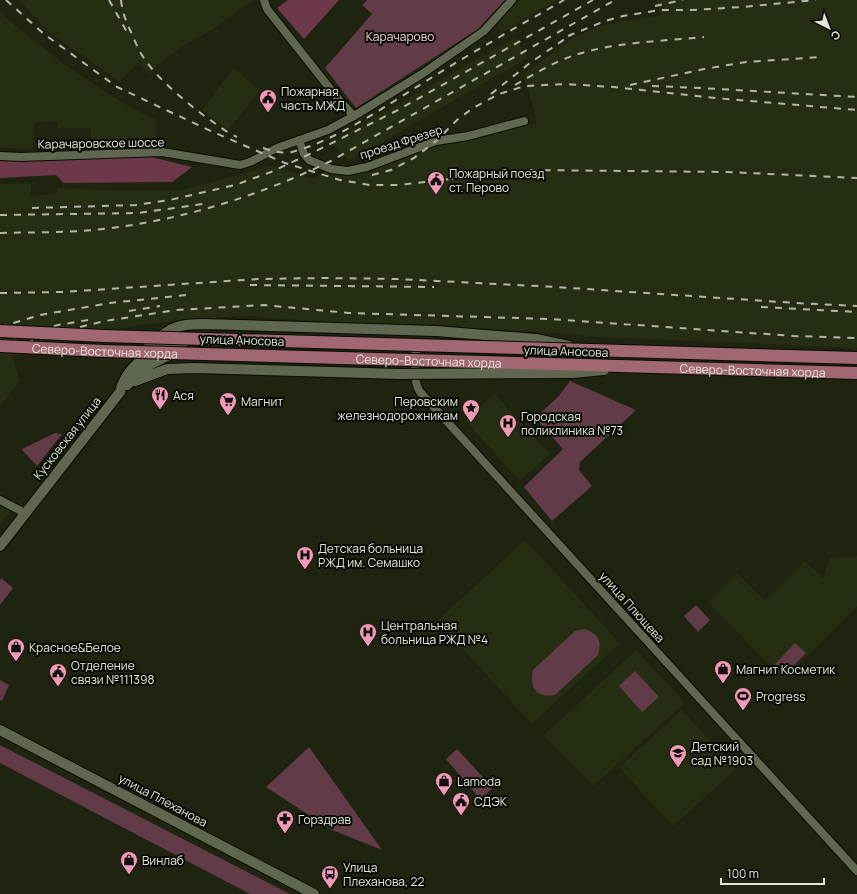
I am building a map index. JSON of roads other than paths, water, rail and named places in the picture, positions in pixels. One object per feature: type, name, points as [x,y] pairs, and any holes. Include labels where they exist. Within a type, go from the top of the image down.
[{"type":"main road","name":"Северо-Восточная хорда","points":[[0,331],[112,336],[857,358]]},
{"type":"main road","name":"Северо-Восточная хорда","points":[[0,346],[103,351],[857,373]]},
{"type":"street","points":[[264,0],[267,9],[339,100],[354,116]]},
{"type":"street","name":"Карачаровское шоссе","points":[[0,156],[162,152],[240,165],[250,162],[277,148],[328,130],[354,116],[422,74],[484,31],[512,0]]},
{"type":"street","name":"проезд Фрезер","points":[[299,140],[304,154],[309,160],[331,169],[348,171],[367,167],[436,141],[468,136],[524,121]]},
{"type":"street","points":[[136,365],[144,352],[152,344],[173,329],[181,326],[204,324],[436,331],[536,339],[590,350]]},
{"type":"street","name":"улица Аносова","points":[[157,351],[172,344],[184,342],[416,347],[857,362]]},
{"type":"street","name":"улица Плющева","points":[[416,347],[415,379],[417,388],[420,392],[857,871]]},
{"type":"street","name":"Кусковская улица","points":[[0,546],[120,392],[127,377],[136,365],[157,351]]},
{"type":"street","name":"улица Аносова","points":[[120,392],[151,364],[176,352],[185,351],[826,372]]},
{"type":"street","points":[[128,384],[168,369],[194,368],[399,374],[573,373],[630,367]]},
{"type":"street","points":[[0,500],[25,513]]},
{"type":"street","name":"улица Плеханова","points":[[0,730],[314,894]]},
{"type":"railway","points":[[6,0],[44,34],[117,87],[213,132],[285,163],[340,180],[370,185],[399,185],[529,170],[726,172],[857,178]]},
{"type":"railway","points":[[109,0],[127,32]]},
{"type":"railway","points":[[121,0],[127,24],[140,52],[153,70],[168,86],[194,108],[224,130],[237,137]]},
{"type":"railway","points":[[263,148],[288,153],[326,140],[360,122],[475,51],[564,0]]},
{"type":"railway","points":[[32,208],[136,205],[170,200],[235,185],[271,172],[398,110],[593,0]]},
{"type":"railway","points":[[0,233],[77,231],[133,225],[191,213],[248,196],[304,174],[331,161],[615,0]]},
{"type":"railway","points":[[655,6],[683,0]]},
{"type":"railway","points":[[568,36],[605,21],[623,16],[660,10],[693,10],[742,7],[816,0]]},
{"type":"railway","points":[[491,94],[530,63],[572,34]]},
{"type":"railway","points":[[515,85],[561,60],[593,50],[641,42],[704,37]]},
{"type":"railway","points":[[630,85],[704,69],[746,62],[821,57]]},
{"type":"railway","points":[[372,175],[391,170],[414,158],[436,141],[457,120],[473,108],[499,94],[525,86],[565,84],[614,87],[715,98],[857,110]]},
{"type":"railway","points":[[652,86],[857,97]]},
{"type":"railway","points":[[0,215],[138,213],[203,204]]},
{"type":"railway","points":[[0,293],[63,292],[258,279],[398,279],[556,287],[857,306]]},
{"type":"railway","points":[[250,285],[434,287]]},
{"type":"railway","points":[[0,327],[40,315],[110,303],[186,295]]},
{"type":"railway","points":[[0,352],[59,332],[105,321],[176,310],[264,305],[349,313],[550,319],[794,336],[857,338]]},
{"type":"railway","points":[[129,311],[160,306]]},
{"type":"railway","points":[[761,307],[857,312]]},
{"type":"railway","points":[[0,342],[58,325],[88,320]]},
{"type":"place","name":"Пожарная часть МЖД","points":[[268,113]]},
{"type":"place","name":"Пожарный поезд ст. Перово","points":[[436,195]]},
{"type":"place","name":"Ася","points":[[160,410]]},
{"type":"place","name":"Магнит","points":[[228,416]]},
{"type":"place","name":"Перовским железнодорожникам","points":[[471,423]]},
{"type":"place","name":"Городская поликлиника №73","points":[[508,438]]},
{"type":"place","name":"Детская больница РЖД им. Семашко","points":[[305,570]]},
{"type":"place","name":"Центральная больница РЖД №4","points":[[368,647]]},
{"type":"place","name":"Красное&Белое","points":[[16,662]]},
{"type":"place","name":"Магнит Косметик","points":[[723,684]]},
{"type":"place","name":"Отделение связи №111398","points":[[58,687]]},
{"type":"place","name":"Progress","points":[[743,711]]},
{"type":"place","name":"Детский сад №1903","points":[[678,768]]},
{"type":"place","name":"Lamoda","points":[[444,796]]},
{"type":"place","name":"СДЭК","points":[[461,816]]},
{"type":"place","name":"Горздрав","points":[[285,834]]},
{"type":"place","name":"Винлаб","points":[[129,875]]},
{"type":"place","name":"Улица Плеханова, 22","points":[[330,889]]},
{"type":"park label","name":"Карачарово","points":[[400,36]]}]
